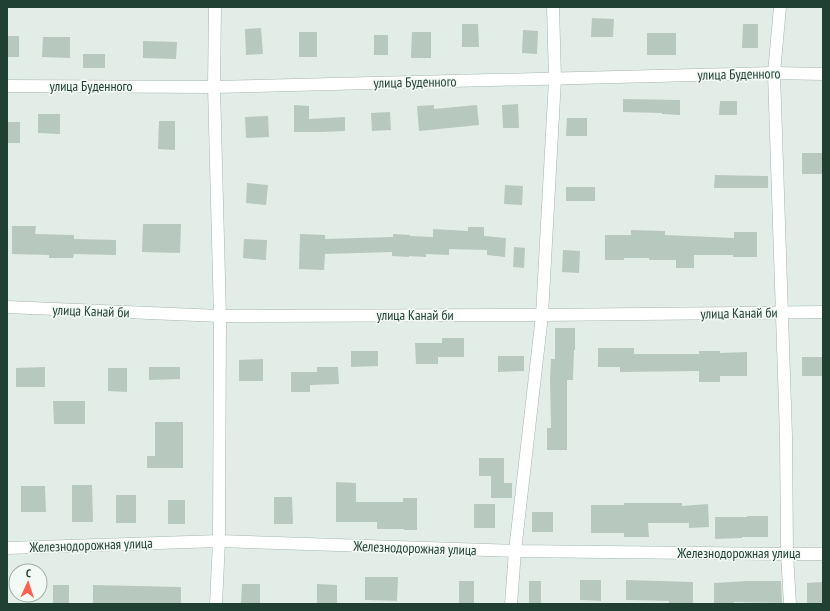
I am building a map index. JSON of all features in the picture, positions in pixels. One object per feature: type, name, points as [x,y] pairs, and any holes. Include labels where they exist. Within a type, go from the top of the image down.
[{"type":"street","points":[[215,7],[214,87],[220,316],[219,541],[216,604]]},
{"type":"street","points":[[511,604],[515,551],[542,315],[555,79],[553,7]]},
{"type":"street","points":[[780,7],[774,73],[786,436],[787,554],[790,604]]},
{"type":"street","name":"улица Буденного","points":[[7,86],[214,87],[774,73],[823,74]]},
{"type":"street","name":"улица Канай би","points":[[7,307],[220,316],[823,312]]},
{"type":"street","name":"Железнодорожная улица","points":[[7,548],[219,541],[515,551],[823,554]]},
{"type":"building","points":[[592,18],[614,19],[613,37],[591,37]]},
{"type":"building","points":[[462,24],[478,24],[479,47],[462,47]]},
{"type":"building","points":[[743,24],[758,24],[758,48],[742,48]]},
{"type":"building","points":[[261,28],[263,54],[246,55],[245,29]]},
{"type":"building","points":[[523,30],[538,31],[537,54],[522,53]]},
{"type":"building","points":[[299,32],[317,32],[317,57],[299,57]]},
{"type":"building","points":[[412,32],[431,32],[431,58],[411,58]]},
{"type":"building","points":[[647,33],[676,33],[676,55],[647,55]]},
{"type":"building","points":[[374,35],[388,35],[388,55],[374,55]]},
{"type":"building","points":[[7,36],[19,36],[19,57],[7,57]]},
{"type":"building","points":[[43,37],[70,37],[70,58],[42,57]]},
{"type":"building","points":[[143,41],[177,42],[176,59],[143,58]]},
{"type":"building","points":[[83,54],[105,54],[105,68],[83,68]]},
{"type":"building","points":[[623,99],[680,100],[680,115],[623,112]]},
{"type":"building","points":[[720,101],[737,101],[737,115],[719,115]]},
{"type":"building","points":[[518,104],[519,128],[503,128],[502,105]]},
{"type":"building","points":[[294,105],[309,106],[309,119],[345,117],[345,131],[294,132]]},
{"type":"building","points":[[434,105],[434,109],[477,105],[479,125],[419,131],[417,106]]},
{"type":"building","points":[[390,112],[391,130],[372,131],[371,113]]},
{"type":"building","points":[[38,114],[60,114],[60,134],[38,133]]},
{"type":"building","points":[[268,116],[269,137],[246,138],[245,117]]},
{"type":"building","points":[[567,118],[587,118],[587,136],[566,136]]},
{"type":"building","points":[[159,121],[175,121],[175,150],[158,149]]},
{"type":"building","points":[[7,122],[20,122],[20,143],[7,143]]},
{"type":"building","points":[[802,153],[823,153],[823,174],[802,174]]},
{"type":"building","points":[[715,175],[768,176],[768,188],[714,188]]},
{"type":"building","points":[[247,183],[268,185],[266,205],[246,203]]},
{"type":"building","points":[[505,185],[523,186],[522,205],[504,204]]},
{"type":"building","points":[[566,187],[595,187],[595,201],[566,201]]},
{"type":"building","points":[[143,224],[181,224],[180,253],[142,252]]},
{"type":"building","points":[[12,226],[36,226],[35,234],[74,235],[74,239],[116,240],[116,255],[74,254],[73,258],[49,258],[49,255],[12,254]]},
{"type":"building","points":[[468,227],[484,227],[484,236],[506,238],[505,257],[487,255],[487,250],[449,249],[449,255],[426,254],[426,257],[392,256],[392,252],[325,254],[324,270],[299,269],[300,234],[325,235],[325,239],[393,237],[393,234],[433,237],[433,229],[468,231]]},
{"type":"building","points":[[631,230],[665,231],[665,235],[734,238],[734,232],[757,232],[757,257],[733,257],[733,255],[694,255],[694,268],[676,268],[676,260],[624,258],[624,260],[605,260],[605,235],[631,235]]},
{"type":"building","points":[[244,239],[267,240],[266,260],[243,258]]},
{"type":"building","points":[[514,247],[525,248],[524,268],[513,267]]},
{"type":"building","points":[[563,250],[580,251],[579,273],[562,272]]},
{"type":"building","points":[[555,328],[575,328],[573,380],[567,380],[567,450],[547,450],[547,428],[551,428],[550,379],[551,359],[555,359]]},
{"type":"building","points":[[442,338],[464,338],[464,357],[438,357],[438,364],[416,364],[415,343],[442,343]]},
{"type":"building","points":[[598,348],[634,348],[634,354],[699,354],[699,351],[720,351],[720,353],[747,352],[747,376],[720,376],[720,382],[699,382],[699,371],[620,372],[620,367],[598,367]]},
{"type":"building","points":[[351,351],[378,351],[378,366],[351,367]]},
{"type":"building","points":[[498,356],[524,356],[524,371],[498,372]]},
{"type":"building","points":[[802,357],[823,357],[823,376],[802,376]]},
{"type":"building","points":[[263,359],[263,381],[239,381],[239,360]]},
{"type":"building","points":[[45,367],[45,387],[16,387],[16,368]]},
{"type":"building","points":[[149,367],[180,367],[180,379],[149,380]]},
{"type":"building","points":[[317,367],[338,367],[339,384],[310,385],[310,392],[291,392],[291,372],[317,372]]},
{"type":"building","points":[[108,368],[127,368],[127,392],[108,391]]},
{"type":"building","points":[[53,401],[85,401],[85,424],[54,424]]},
{"type":"building","points":[[155,422],[183,422],[183,468],[147,468],[147,456],[155,456]]},
{"type":"building","points":[[479,458],[504,458],[504,483],[512,483],[512,498],[491,498],[491,476],[479,476]]},
{"type":"building","points":[[336,482],[356,483],[356,502],[403,502],[403,498],[417,498],[417,530],[377,529],[377,522],[336,522]]},
{"type":"building","points":[[72,485],[92,485],[93,522],[72,522]]},
{"type":"building","points":[[21,486],[45,486],[46,512],[21,512]]},
{"type":"building","points":[[116,495],[136,495],[136,523],[116,523]]},
{"type":"building","points":[[274,497],[292,497],[293,524],[274,524]]},
{"type":"building","points":[[168,500],[185,500],[185,524],[168,524]]},
{"type":"building","points":[[624,503],[682,503],[682,506],[708,504],[709,527],[689,528],[689,523],[648,523],[649,537],[624,537],[624,533],[591,533],[591,505],[624,505]]},
{"type":"building","points":[[474,504],[495,504],[495,528],[474,528]]},
{"type":"building","points":[[532,512],[553,512],[553,532],[532,532]]},
{"type":"building","points":[[768,516],[768,537],[715,539],[715,517]]},
{"type":"building","points":[[365,577],[398,577],[397,601],[365,600]]},
{"type":"building","points":[[580,580],[601,580],[601,601],[580,600]]},
{"type":"building","points":[[626,580],[693,582],[693,603],[626,600]]},
{"type":"building","points":[[459,581],[474,581],[474,604],[459,604]]},
{"type":"building","points":[[529,581],[541,581],[541,604],[529,604]]},
{"type":"building","points":[[781,581],[782,603],[734,602],[734,604],[714,604],[714,583]]},
{"type":"building","points":[[823,582],[823,604],[807,604],[807,583]]},
{"type":"building","points":[[242,584],[260,584],[260,604],[241,604]]},
{"type":"building","points":[[317,584],[337,585],[337,604],[317,604]]},
{"type":"building","points":[[53,585],[69,585],[69,604],[53,604]]},
{"type":"building","points":[[93,585],[181,587],[181,604],[93,604]]}]
